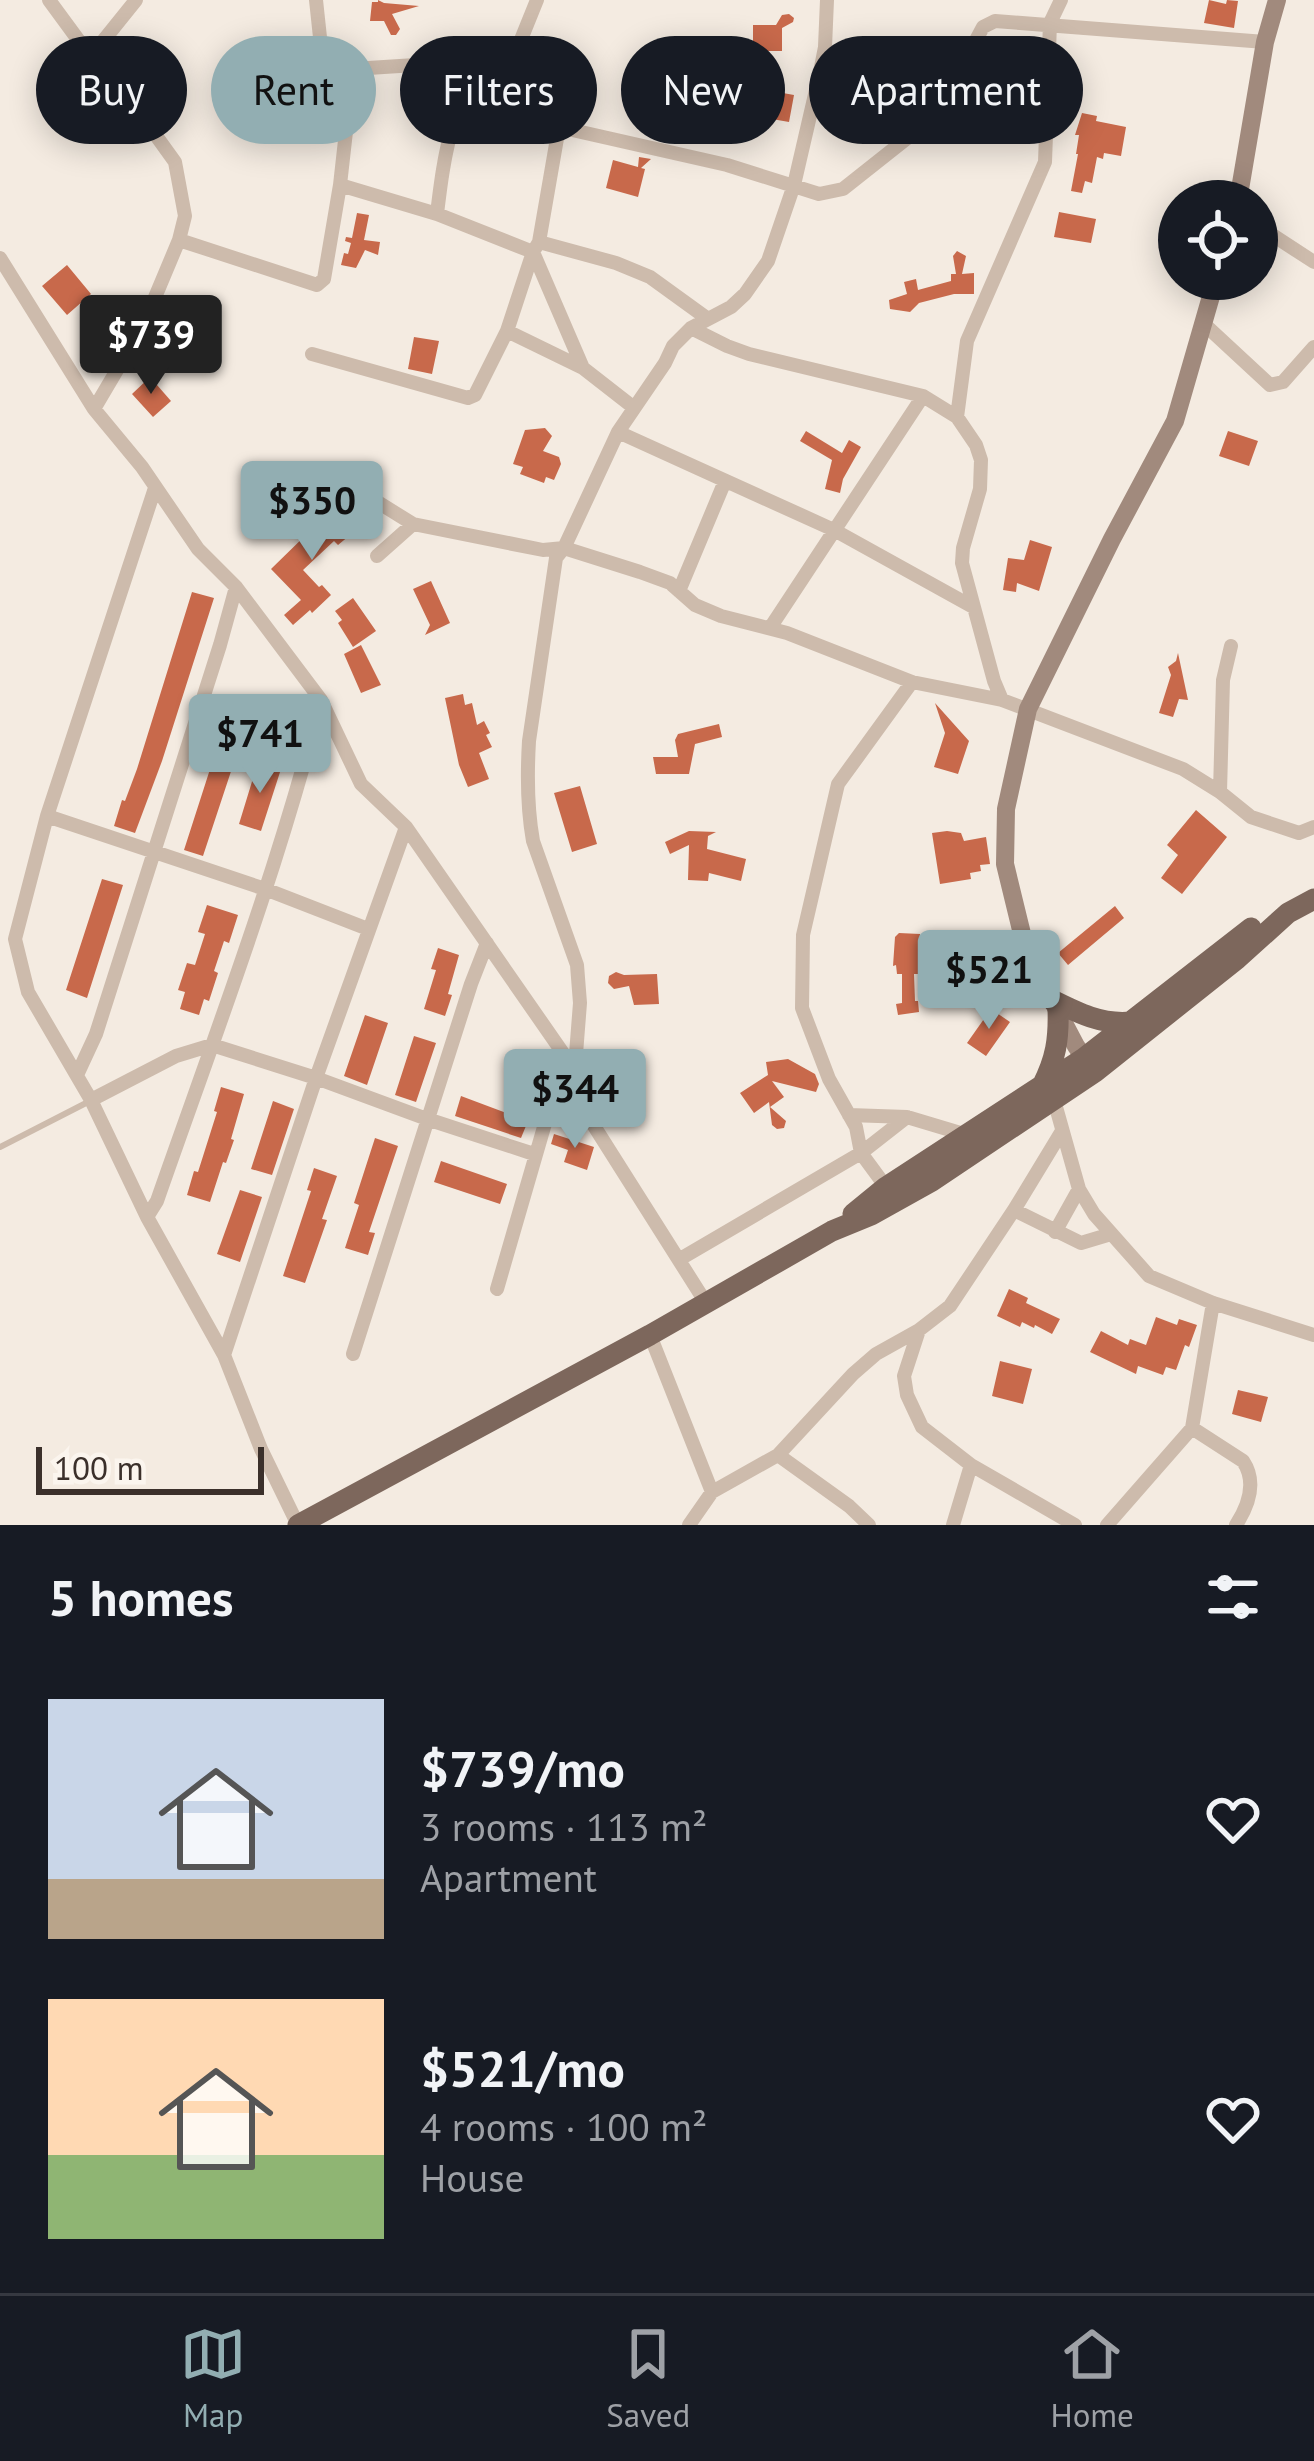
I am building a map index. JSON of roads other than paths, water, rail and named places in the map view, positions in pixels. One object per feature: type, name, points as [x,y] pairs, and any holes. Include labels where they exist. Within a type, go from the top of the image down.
[{"type":"main road","points":[[1090,1065],[1133,1022],[1274,910],[1287,902],[1312,901]]},
{"type":"main road","points":[[298,1525],[832,1231],[932,1181],[1238,958],[1288,913],[1312,901]]},
{"type":"main road","points":[[1048,1093],[1058,1044],[1055,1005],[1114,1024],[1133,1022]]},
{"type":"main road","points":[[832,1231],[886,1187],[967,1135],[1048,1093]]},
{"type":"street","points":[[49,0],[75,36]]},
{"type":"street","points":[[107,36],[136,0]]},
{"type":"street","points":[[316,0],[320,36]]},
{"type":"street","points":[[589,1118],[576,1054],[577,965],[533,842],[527,771],[556,558],[618,432],[673,346],[691,328],[731,307],[768,261],[794,185],[822,62],[826,0]]},
{"type":"street","points":[[957,417],[968,341],[1045,162],[1050,23],[1060,0]]},
{"type":"street","points":[[1242,180],[1265,42],[1277,0]]},
{"type":"street","points":[[524,36],[541,2]]},
{"type":"street","points":[[597,135],[708,160],[819,194],[843,189],[920,128],[944,100],[983,27],[995,21],[1265,42]]},
{"type":"street","points":[[94,409],[143,326],[179,240],[185,216],[175,163],[161,144]]},
{"type":"street","points":[[179,240],[317,285],[323,279],[345,144]]},
{"type":"street","points":[[436,214],[449,144]]},
{"type":"street","points":[[312,354],[469,398],[475,394],[507,331],[536,247],[556,144]]},
{"type":"street","points":[[340,185],[536,247],[616,263],[650,277],[708,319]]},
{"type":"street","points":[[1278,239],[1314,262]]},
{"type":"street","points":[[536,247],[583,368]]},
{"type":"street","points":[[0,258],[94,409],[142,467],[198,549],[236,586],[321,700],[361,784],[406,827],[565,1056],[589,1118],[706,1303]]},
{"type":"street","points":[[1090,1065],[1023,938],[1005,864],[1006,808],[1028,709],[1175,421],[1210,300]]},
{"type":"street","points":[[1203,323],[1270,385],[1282,382],[1314,347]]},
{"type":"street","points":[[691,328],[749,354],[923,396],[957,417],[981,460],[980,489],[962,563],[1002,700]]},
{"type":"street","points":[[507,331],[583,368],[633,406]]},
{"type":"street","points":[[770,628],[923,396]]},
{"type":"street","points":[[618,432],[834,530],[973,607]]},
{"type":"street","points":[[679,590],[724,481]]},
{"type":"street","points":[[347,483],[413,524],[543,550],[564,548],[640,572],[670,584],[695,605],[721,616],[770,628],[911,682],[1002,700],[1184,769],[1251,817],[1281,829],[1299,833],[1314,826]]},
{"type":"street","points":[[155,488],[47,816],[15,939],[28,992],[91,1100],[147,1217],[224,1355],[298,1525]]},
{"type":"street","points":[[377,556],[413,524]]},
{"type":"street","points":[[76,1075],[96,1034],[236,586]]},
{"type":"street","points":[[1220,792],[1223,680],[1231,646]]},
{"type":"street","points":[[886,1187],[861,1153],[856,1127],[829,1078],[802,1008],[803,935],[838,784],[911,682]]},
{"type":"street","points":[[147,1217],[157,1201],[265,889],[321,700]]},
{"type":"street","points":[[47,816],[368,929]]},
{"type":"street","points":[[224,1355],[406,827]]},
{"type":"street","points":[[353,1354],[487,943]]},
{"type":"street","points":[[91,1100],[176,1056],[212,1045],[534,1154]]},
{"type":"street","points":[[497,1289],[565,1056]]},
{"type":"street","points":[[1048,1093],[1079,1189],[1149,1276],[1314,1336]]},
{"type":"street","points":[[849,1115],[907,1117],[967,1135]]},
{"type":"street","points":[[680,1259],[861,1153],[907,1117]]},
{"type":"street","points":[[688,1525],[712,1492],[778,1455],[876,1354],[950,1306],[1062,1131]]},
{"type":"street","points":[[1055,1232],[1079,1189]]},
{"type":"street","points":[[1014,1210],[1081,1243],[1111,1234]]},
{"type":"street","points":[[1107,1525],[1192,1428],[1214,1303]]},
{"type":"street","points":[[919,1330],[904,1376],[922,1426],[970,1465],[1075,1525]]},
{"type":"street","points":[[650,1335],[712,1492]]},
{"type":"street","points":[[1192,1428],[1248,1467],[1250,1490],[1239,1523]]},
{"type":"street","points":[[778,1455],[869,1525]]},
{"type":"street","points":[[953,1525],[970,1465]]},
{"type":"lane","points":[[0,1148],[91,1100]]}]
